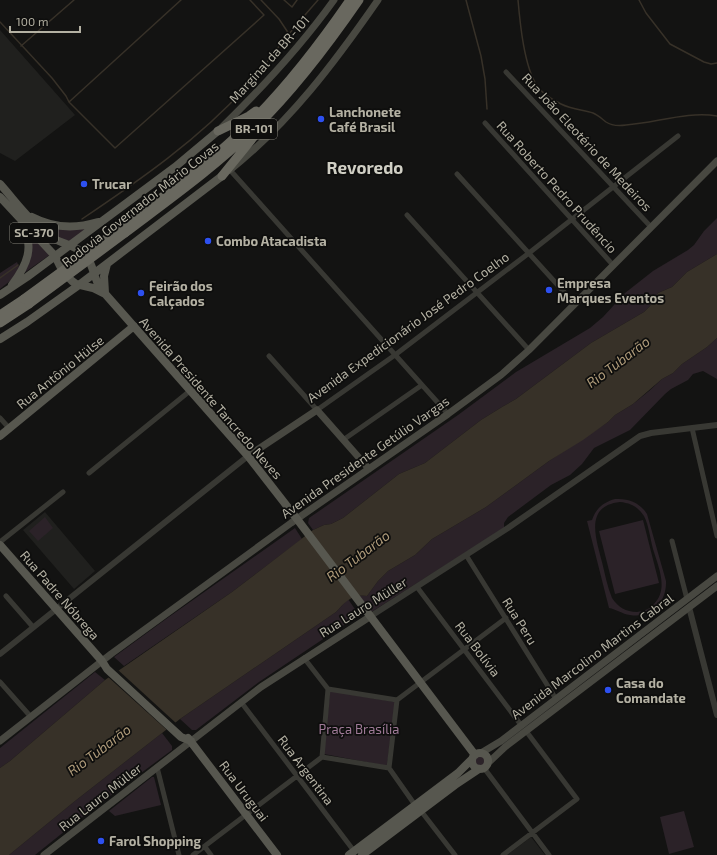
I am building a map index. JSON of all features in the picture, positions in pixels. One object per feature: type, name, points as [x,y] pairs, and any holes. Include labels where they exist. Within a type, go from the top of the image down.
[{"type":"highway","name":"Rodovia Governador Mário Covas","points":[[0,323],[123,230],[189,185],[223,158],[256,127],[288,88],[350,0]]},
{"type":"highway","name":"Rodovia Governador Mário Covas","points":[[288,88],[326,48],[359,0]]},
{"type":"highway","points":[[218,131],[249,116],[288,88]]},
{"type":"highway","points":[[226,173],[288,88]]},
{"type":"highway","name":"Rodovia Governador Mário Covas","points":[[0,315],[27,302]]},
{"type":"main road","name":"Marginal da BR-101","points":[[218,131],[251,99],[317,24],[334,0]]},
{"type":"main road","points":[[0,339],[27,322],[94,274],[258,147],[295,109],[320,79],[347,45],[378,0]]},
{"type":"main road","points":[[0,295],[104,220],[181,162],[218,131]]},
{"type":"main road","name":"Avenida Presidente Getúlio Vargas","points":[[0,741],[102,661],[501,375],[529,350],[717,160]]},
{"type":"main road","name":"SC-370","points":[[0,184],[44,232],[58,241],[70,245]]},
{"type":"main road","name":"SC-370","points":[[0,197],[55,256]]},
{"type":"main road","points":[[9,289],[24,267],[29,252],[28,238],[25,228],[12,210]]},
{"type":"main road","points":[[24,210],[39,221],[55,226],[81,226],[104,220]]},
{"type":"main road","points":[[70,245],[86,256],[90,262],[94,274]]},
{"type":"main road","points":[[55,256],[65,275],[79,285]]},
{"type":"main road","points":[[105,294],[104,276],[107,264]]},
{"type":"main road","name":"Avenida Presidente Tancredo Neves","points":[[94,274],[97,283],[105,294],[248,456],[299,521],[476,756]]},
{"type":"main road","name":"Avenida Presidente Tancredo Neves","points":[[79,285],[93,288],[105,294]]},
{"type":"main road","name":"Rua Antônio Hülse","points":[[0,436],[134,326]]},
{"type":"main road","points":[[317,410],[369,469]]},
{"type":"main road","name":"Avenida Expedicionário José Pedro Coelho","points":[[248,456],[317,410]]},
{"type":"main road","name":"Rua Padre Nóbrega","points":[[0,544],[102,661],[183,735]]},
{"type":"main road","name":"Avenida Marcolino Martins Cabral","points":[[362,855],[418,808],[476,756],[523,728],[615,659],[717,576]]},
{"type":"main road","name":"Avenida Marcolino Martins Cabral","points":[[352,853],[418,808],[484,767],[523,728],[556,699],[717,586]]},
{"type":"main road","points":[[687,599],[689,607]]},
{"type":"main road","name":"Rua Lauro Müller","points":[[44,855],[272,679],[371,616]]},
{"type":"main road","name":"Rua Uruguai","points":[[183,735],[191,741],[277,855]]},
{"type":"main road","points":[[476,756],[486,756],[484,767],[473,766],[476,756]]},
{"type":"street","name":"Rua João Eleotério de Medeiros","points":[[506,72],[651,227]]},
{"type":"street","name":"Rua Roberto Pedro Prudêncio","points":[[485,123],[613,265]]},
{"type":"street","name":"Avenida Expedicionário José Pedro Coelho","points":[[317,410],[395,355],[477,293],[678,136]]},
{"type":"street","points":[[226,173],[448,414]]},
{"type":"street","points":[[457,174],[574,303]]},
{"type":"street","points":[[407,215],[529,350]]},
{"type":"street","points":[[269,356],[317,410]]},
{"type":"street","points":[[343,440],[422,385]]},
{"type":"street","points":[[89,473],[191,390]]},
{"type":"street","points":[[0,418],[9,428]]},
{"type":"street","name":"Rua Lauro Müller","points":[[371,616],[526,516],[640,436],[717,425]]},
{"type":"street","points":[[692,428],[717,536]]},
{"type":"street","name":"Avenida Expedicionário José Pedro Coelho","points":[[0,654],[248,456]]},
{"type":"street","points":[[0,544],[63,492]]},
{"type":"street","points":[[672,541],[687,599]]},
{"type":"street","name":"Rua Peru","points":[[466,555],[556,699]]},
{"type":"street","name":"Rua Bolívia","points":[[417,587],[577,799],[533,833]]},
{"type":"street","points":[[6,596],[33,628]]},
{"type":"street","points":[[689,607],[717,715]]},
{"type":"street","points":[[328,689],[397,700],[506,618]]},
{"type":"street","points":[[304,658],[328,689],[322,757]]},
{"type":"street","points":[[0,682],[31,717]]},
{"type":"street","points":[[397,700],[389,768],[455,855]]},
{"type":"street","name":"Rua Argentina","points":[[241,702],[297,776],[352,853]]},
{"type":"street","points":[[194,855],[322,757],[389,768]]},
{"type":"street","points":[[157,767],[179,855]]},
{"type":"street","points":[[484,767],[549,855]]},
{"type":"street","points":[[503,855],[533,833]]},
{"type":"street","points":[[205,846],[211,855]]},
{"type":"shaded area","points":[[0,30],[75,115],[15,161],[0,153]]},
{"type":"shaded area","points":[[45,512],[95,571],[74,589],[23,530]]},
{"type":"shaded area","points":[[531,837],[545,855],[507,855]]},
{"type":"green space","points":[[717,218],[717,254],[687,272],[672,287],[658,293],[650,306],[644,312],[591,343],[516,399],[481,420],[425,463],[399,474],[343,518],[313,530],[308,523],[309,518],[458,415],[516,372],[590,328],[603,317],[625,293],[653,271],[694,245],[704,231]]},
{"type":"green space","points":[[42,225],[90,227],[70,241],[54,236]]},
{"type":"green space","points":[[31,232],[51,254],[24,273],[32,244]]},
{"type":"green space","points":[[17,262],[20,269],[15,277],[0,289],[0,273]]},
{"type":"green space","points":[[717,338],[717,379],[703,371],[693,374],[688,380],[665,394],[630,430],[594,448],[582,464],[570,475],[551,485],[508,517],[504,523],[504,528],[371,611],[359,595],[367,596],[378,581],[388,571],[415,555],[432,539],[486,507],[549,461],[608,422],[615,415],[633,404],[662,379],[673,373],[682,364],[707,347]]},
{"type":"green space","points":[[611,500],[629,500],[641,507],[647,514],[666,581],[666,589],[661,602],[651,612],[638,616],[624,614],[609,608],[587,521],[592,520],[598,509]],"holes":[[[620,502],[634,506],[646,520],[662,584],[661,591],[654,604],[651,607],[637,612],[629,611],[623,608],[612,598],[597,543],[595,524],[597,516],[601,510],[609,505]]]},
{"type":"green space","points":[[45,517],[53,528],[38,541],[29,531]]},
{"type":"green space","points":[[643,520],[659,583],[615,594],[599,531]]},
{"type":"green space","points":[[295,528],[302,539],[232,592],[124,666],[114,657],[166,619]]},
{"type":"green space","points":[[348,599],[359,615],[259,682],[196,730],[192,730],[180,719],[336,612]]},
{"type":"green space","points":[[95,672],[105,680],[0,768],[0,748]]},
{"type":"green space","name":"Praça Brasília","points":[[330,691],[395,702],[387,766],[324,754]]},
{"type":"green space","points":[[162,733],[172,746],[172,750],[90,811],[35,855],[9,855],[75,801]]},
{"type":"green space","points":[[480,756],[485,761],[480,766],[475,761]]},
{"type":"green space","points":[[152,777],[154,777],[161,805],[115,816],[109,811]]},
{"type":"green space","points":[[684,811],[694,847],[669,854],[660,817]]},
{"type":"water","name":"Rio Tubarão","points":[[717,254],[717,338],[707,347],[682,364],[673,373],[662,379],[633,404],[615,415],[608,422],[583,440],[549,461],[486,507],[432,539],[415,555],[388,571],[378,581],[367,596],[362,595],[353,597],[336,612],[180,719],[9,855],[0,855],[0,768],[105,680],[232,592],[313,530],[343,518],[399,474],[425,463],[481,420],[516,399],[591,343],[644,312],[650,306],[658,293],[672,287],[687,272]]},
{"type":"pier","points":[[117,669],[177,724],[168,731],[107,676]]},
{"type":"waterway","points":[[21,46],[74,0]]},
{"type":"waterway","points":[[69,102],[181,0]]},
{"type":"waterway","points":[[0,22],[52,78],[69,102],[115,148],[264,15],[250,0]]},
{"type":"waterway","points":[[261,0],[279,19],[289,34]]},
{"type":"waterway","points":[[284,0],[292,7],[297,0]]},
{"type":"waterway","points":[[82,219],[147,174],[209,124],[254,78],[318,0]]},
{"type":"waterway","points":[[466,0],[481,56],[485,79],[487,109]]},
{"type":"waterway","points":[[518,0],[523,44],[533,78],[539,89],[561,104],[593,113],[608,123],[621,126],[683,116],[717,116]]},
{"type":"waterway","points":[[639,0],[646,13],[670,44],[704,62],[711,64],[717,63]]},
{"type":"waterway","points":[[0,278],[18,265]]},
{"type":"place","name":"Lanchonete Café Brasil","points":[[321,119]]},
{"type":"place","name":"Trucar","points":[[84,184]]},
{"type":"place","name":"Combo Atacadista","points":[[208,241]]},
{"type":"place","name":"Empresa Marques Eventos","points":[[549,290]]},
{"type":"place","name":"Feirão dos Calçados","points":[[141,293]]},
{"type":"place","name":"Casa do Comandate","points":[[608,690]]},
{"type":"place","name":"Farol Shopping","points":[[101,841]]},
{"type":"district","name":"Revoredo","points":[[365,168]]}]
